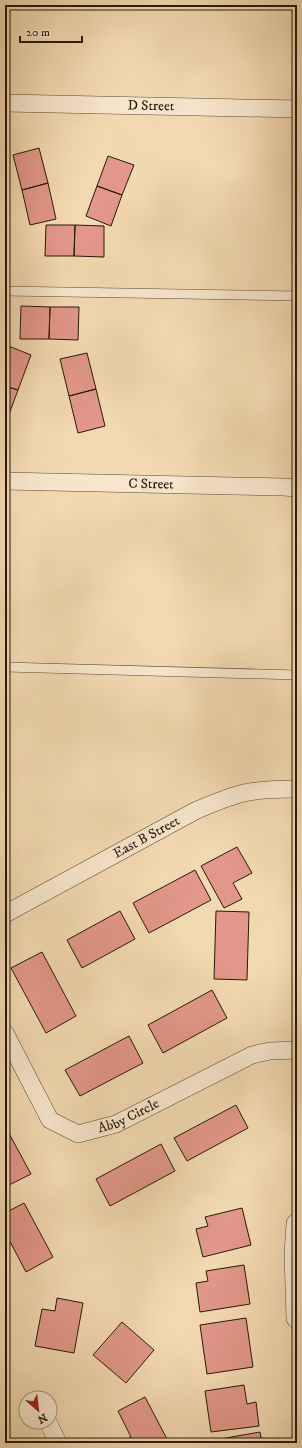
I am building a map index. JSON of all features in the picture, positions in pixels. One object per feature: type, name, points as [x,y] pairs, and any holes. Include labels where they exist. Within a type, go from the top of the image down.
[{"type":"street","name":"D Street","points":[[5,103],[297,109]]},
{"type":"street","name":"C Street","points":[[5,481],[297,488]]},
{"type":"street","name":"East B Street","points":[[5,914],[195,811],[222,800],[245,793],[273,789],[297,790]]},
{"type":"street","name":"Abby Circle","points":[[5,1034],[50,1120],[78,1134],[116,1124],[252,1055],[270,1051],[297,1050]]},
{"type":"street","points":[[297,1224],[295,1254],[297,1318]]},
{"type":"street","points":[[52,1430],[58,1443]]},
{"type":"lane","points":[[5,291],[297,296]]},
{"type":"lane","points":[[5,667],[297,674]]},
{"type":"building","points":[[39,148],[48,183],[22,190],[13,155]]},
{"type":"building","points":[[108,156],[134,165],[122,195],[97,186]]},
{"type":"building","points":[[48,183],[56,219],[30,225],[22,190]]},
{"type":"building","points":[[97,186],[122,195],[111,226],[86,216]]},
{"type":"building","points":[[46,225],[75,225],[74,256],[45,256]]},
{"type":"building","points":[[75,225],[104,226],[104,257],[74,256]]},
{"type":"building","points":[[21,306],[50,307],[49,339],[20,339]]},
{"type":"building","points":[[50,307],[79,307],[78,340],[49,339]]},
{"type":"building","points":[[6,345],[31,355],[18,390],[5,386]]},
{"type":"building","points":[[87,353],[96,389],[69,396],[60,359]]},
{"type":"building","points":[[5,386],[18,390],[5,425]]},
{"type":"building","points":[[96,389],[105,426],[78,433],[69,396]]},
{"type":"building","points":[[237,847],[252,873],[233,883],[242,899],[224,908],[201,866]]},
{"type":"building","points":[[195,870],[211,900],[149,933],[133,903]]},
{"type":"building","points":[[120,911],[135,939],[82,968],[67,940]]},
{"type":"building","points":[[216,911],[249,912],[247,980],[214,979]]},
{"type":"building","points":[[42,952],[76,1016],[46,1033],[11,968]]},
{"type":"building","points":[[212,990],[227,1018],[163,1053],[148,1025]]},
{"type":"building","points":[[129,1036],[143,1063],[80,1096],[65,1070]]},
{"type":"building","points":[[236,1105],[248,1128],[187,1161],[174,1138]]},
{"type":"building","points":[[5,1126],[31,1174],[5,1187]]},
{"type":"building","points":[[161,1144],[175,1171],[110,1206],[96,1179]]},
{"type":"building","points":[[24,1203],[53,1257],[26,1272],[5,1232],[5,1213]]},
{"type":"building","points":[[242,1208],[251,1245],[203,1257],[196,1229],[208,1226],[205,1217]]},
{"type":"building","points":[[244,1265],[250,1304],[200,1312],[196,1283],[208,1281],[206,1271]]},
{"type":"building","points":[[57,1298],[83,1303],[74,1353],[35,1346],[42,1309],[55,1311]]},
{"type":"building","points":[[246,1318],[253,1367],[207,1374],[200,1325]]},
{"type":"building","points":[[122,1322],[154,1350],[126,1383],[93,1355]]},
{"type":"building","points":[[244,1385],[247,1404],[256,1402],[259,1426],[211,1432],[205,1391]]},
{"type":"building","points":[[145,1397],[167,1439],[160,1443],[119,1443],[131,1437],[118,1411]]},
{"type":"building","points":[[260,1432],[262,1443],[203,1443],[203,1442]]}]
